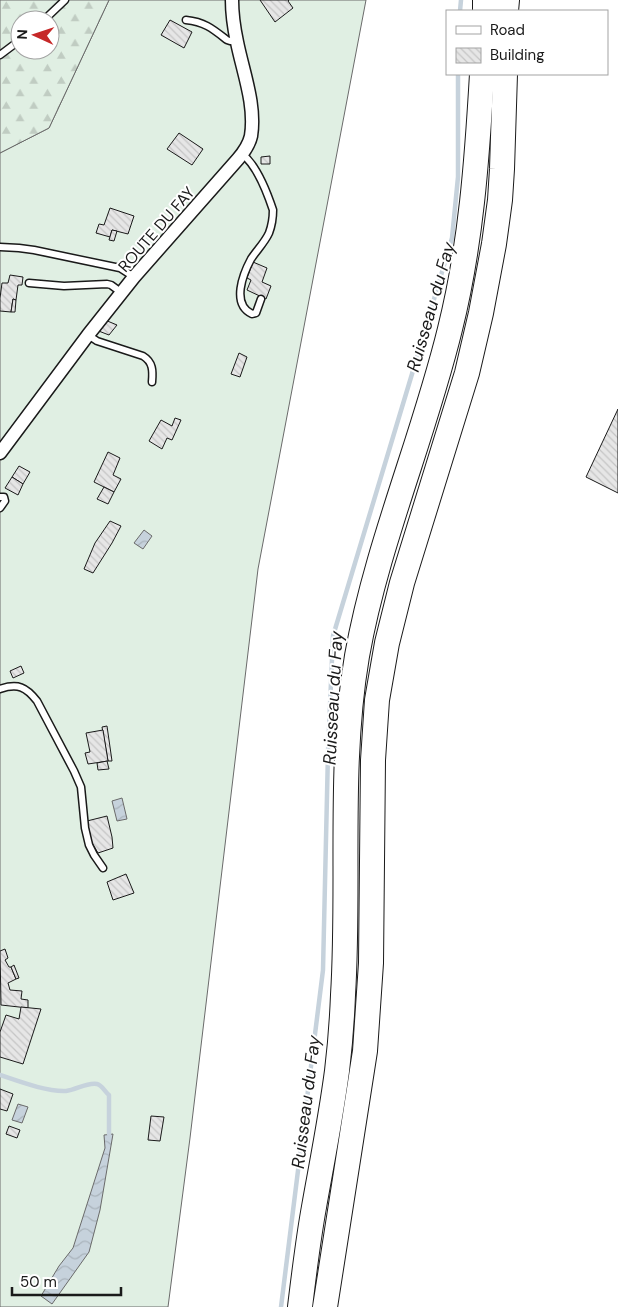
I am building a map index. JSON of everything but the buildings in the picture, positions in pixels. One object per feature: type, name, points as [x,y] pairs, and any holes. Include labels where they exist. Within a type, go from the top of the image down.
[{"type":"highway","points":[[300,1307],[337,1071],[344,991],[347,751],[353,687],[367,610],[377,570],[433,389],[450,331],[459,291],[473,203],[482,75]]},
{"type":"highway","points":[[325,1307],[365,1051],[371,963],[373,760],[377,700],[387,643],[402,583],[467,373],[481,313],[500,200],[505,75]]},
{"type":"street","name":"ROUTE DU FAY","points":[[0,453],[134,277],[247,148],[252,125],[250,104],[236,41],[232,0]]},
{"type":"lane","points":[[54,10],[65,0]]},
{"type":"lane","points":[[186,20],[204,24],[228,40],[236,41]]},
{"type":"lane","points":[[242,154],[255,169],[273,210],[268,234],[250,261],[241,288],[240,298],[244,310],[252,314],[256,313],[261,299]]},
{"type":"lane","points":[[0,247],[34,250],[120,268],[134,277]]},
{"type":"lane","points":[[29,283],[64,286],[107,284],[122,293]]},
{"type":"lane","points":[[88,335],[97,341],[147,358],[151,365],[152,382]]},
{"type":"lane","points":[[0,497],[5,498],[0,508]]},
{"type":"lane","points":[[0,689],[20,686],[32,694],[37,702],[81,787],[85,828],[89,845],[103,868]]},
{"type":"green space","points":[[0,0],[109,0],[49,128],[0,153]]},
{"type":"green space","points":[[109,0],[366,0],[258,569],[168,1307],[0,1307],[0,153],[49,128]]},
{"type":"water","points":[[144,530],[152,536],[143,549],[134,543]]},
{"type":"water","points":[[122,798],[127,819],[117,821],[112,801]]},
{"type":"water","points":[[18,1104],[28,1107],[22,1123],[12,1120]]},
{"type":"water","points":[[113,1134],[100,1210],[89,1252],[52,1304],[41,1296],[59,1266],[73,1248],[105,1148],[104,1135]]},
{"type":"waterway","name":"Ruisseau du Fay","points":[[460,10],[461,0]]},
{"type":"waterway","name":"Ruisseau du Fay","points":[[281,1307],[323,970],[328,752],[333,636],[452,238],[458,177],[458,75]]},
{"type":"waterway","points":[[0,1075],[33,1086],[58,1091],[66,1091],[89,1084],[99,1085],[109,1095],[109,1134]]}]
